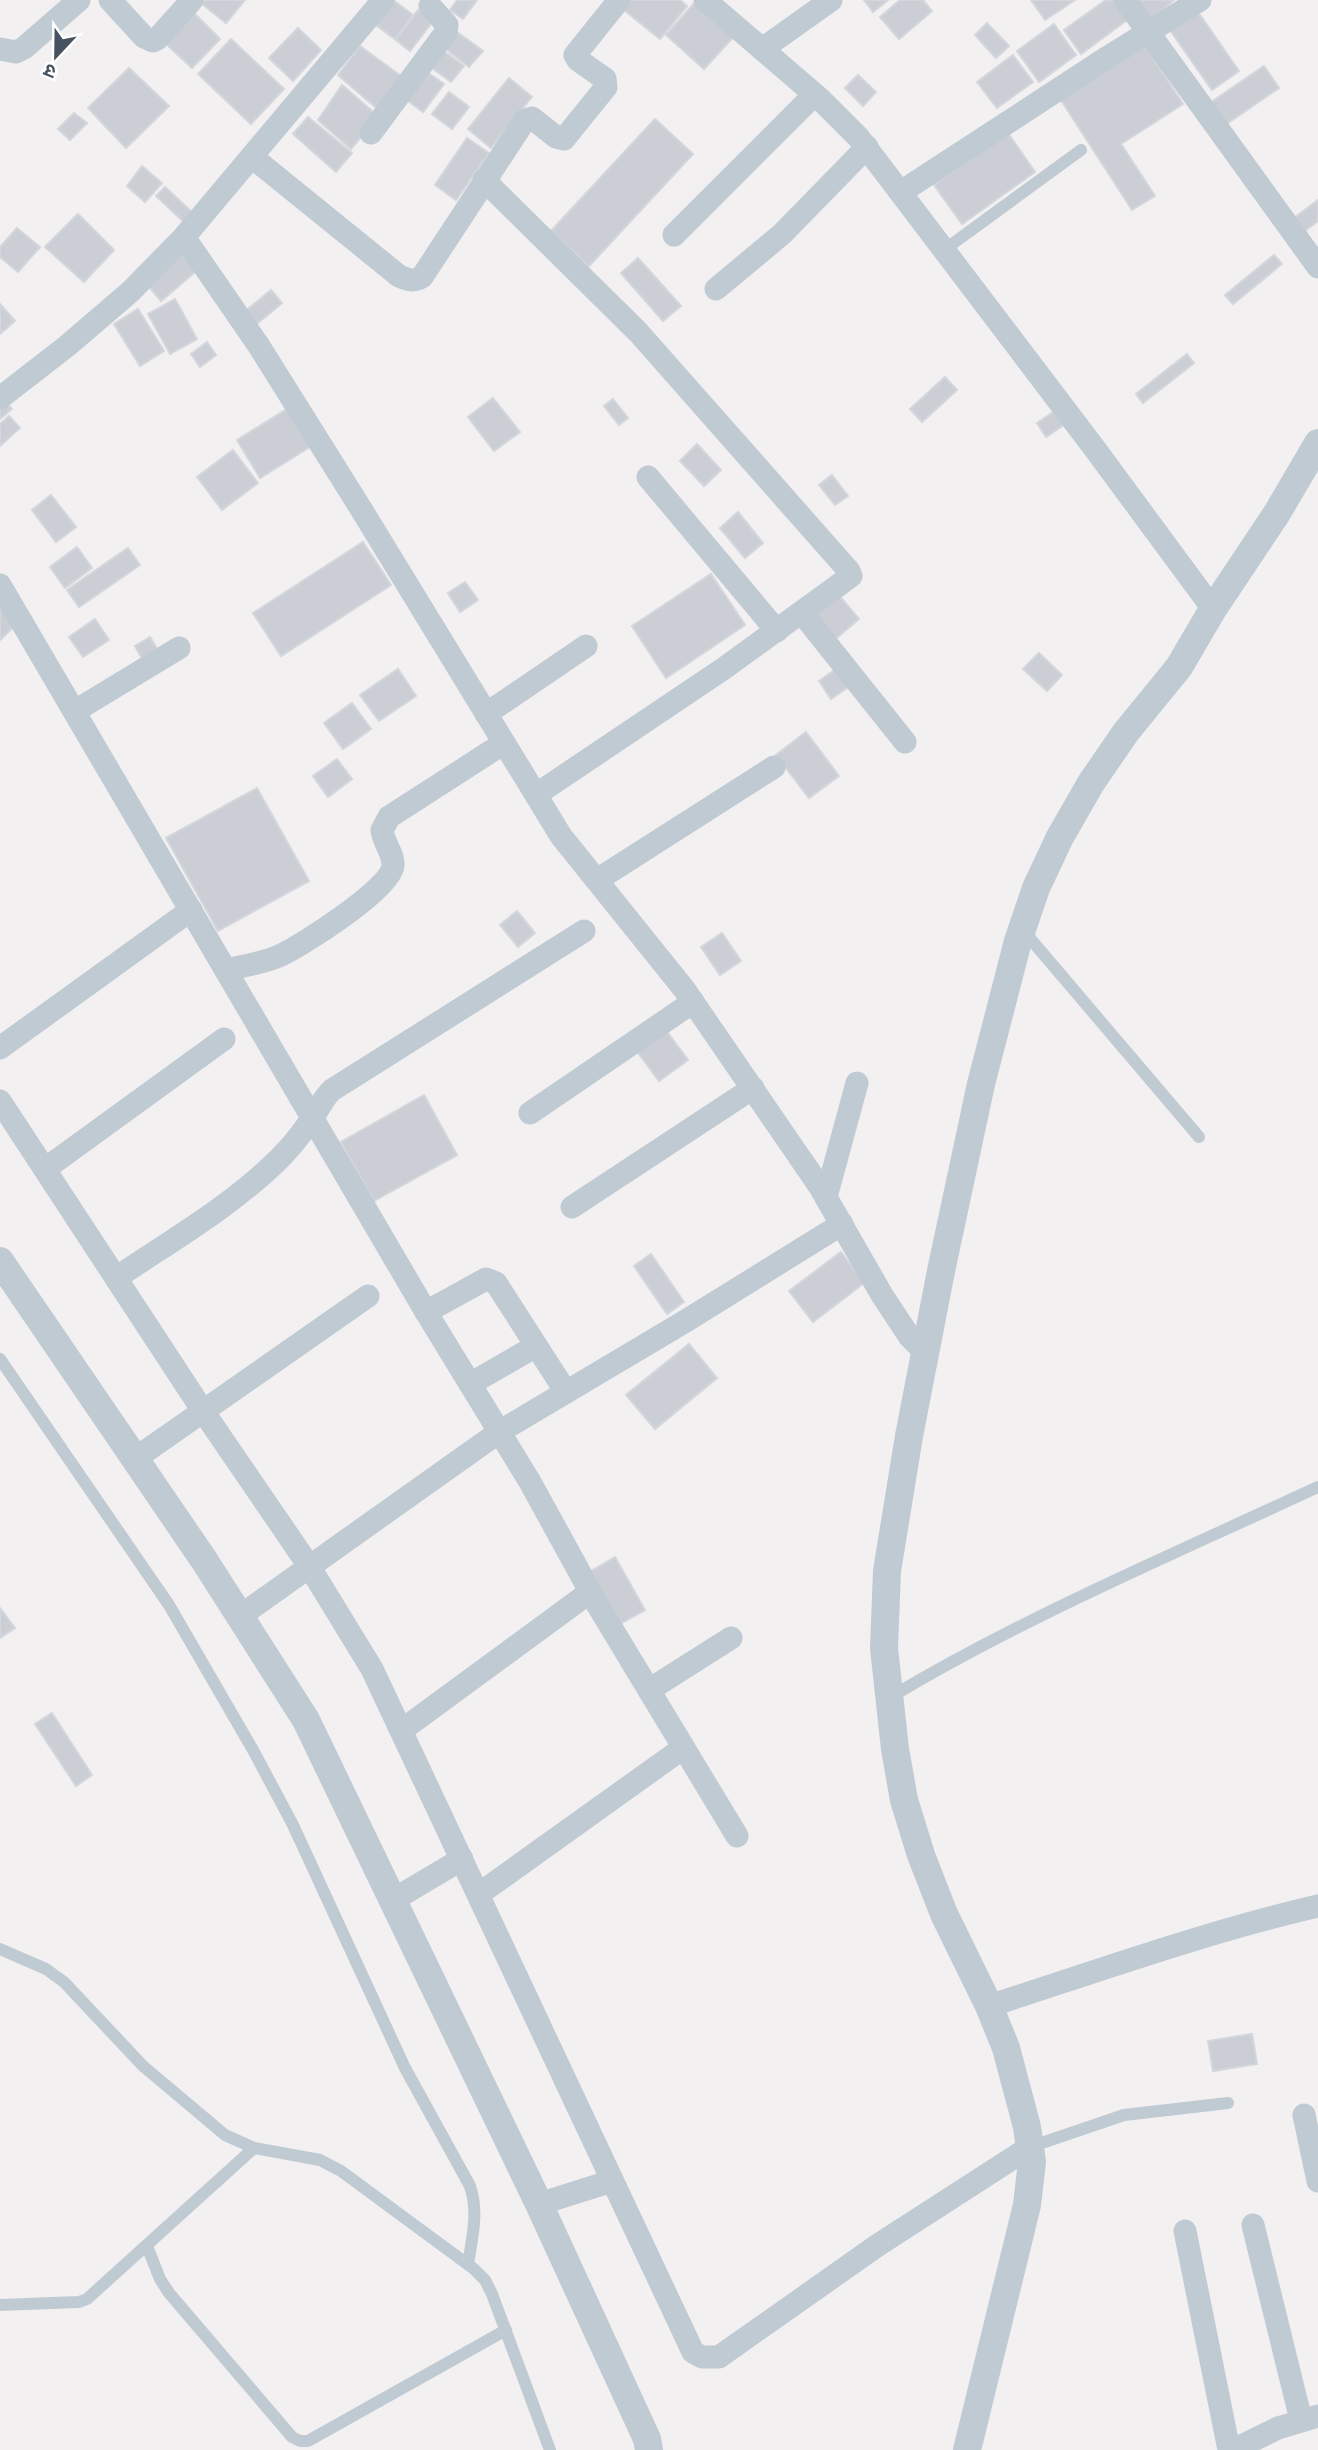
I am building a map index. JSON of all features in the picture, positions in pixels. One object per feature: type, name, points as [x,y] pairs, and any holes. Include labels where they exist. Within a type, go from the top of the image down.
[{"type":"street","points":[[0,49],[16,52],[24,48],[79,0]]},
{"type":"street","points":[[110,0],[144,37],[153,41],[158,39],[192,0]]},
{"type":"street","points":[[0,398],[130,292],[184,237],[383,0]]},
{"type":"street","points":[[252,157],[399,276],[415,280],[422,277],[524,120],[532,118],[556,137],[564,139],[606,87],[605,79],[575,55],[619,0]]},
{"type":"street","points":[[705,0],[814,95],[867,147],[1213,609]]},
{"type":"street","points":[[762,49],[831,0]]},
{"type":"street","points":[[1125,0],[1318,267]]},
{"type":"street","points":[[901,192],[1200,0]]},
{"type":"street","points":[[371,133],[446,32],[447,25],[429,2]]},
{"type":"street","points":[[674,235],[814,95]]},
{"type":"street","points":[[716,289],[782,234],[867,147]]},
{"type":"street","points":[[484,180],[638,332],[851,576],[777,631],[537,794]]},
{"type":"street","points":[[184,237],[273,369],[561,836],[693,1002],[826,1197],[882,1295],[909,1336],[926,1353]]},
{"type":"street","points":[[967,2450],[1027,2205],[1032,2162],[1027,2127],[1006,2048],[989,2006],[944,1914],[921,1855],[904,1800],[884,1648],[887,1571],[909,1436],[981,1084],[1022,929],[1036,888],[1060,837],[1091,783],[1126,732],[1179,667],[1318,443]]},
{"type":"street","points":[[648,477],[777,631]]},
{"type":"street","points":[[0,585],[499,1432],[590,1592],[737,1836]]},
{"type":"street","points":[[802,613],[905,742]]},
{"type":"street","points":[[486,714],[586,646]]},
{"type":"street","points":[[75,711],[179,648]]},
{"type":"street","points":[[226,970],[278,956],[340,919],[390,874],[393,861],[382,830],[389,817],[504,743]]},
{"type":"street","points":[[597,880],[774,767]]},
{"type":"street","points":[[0,1048],[191,909]]},
{"type":"street","points":[[116,1278],[228,1203],[258,1179],[283,1155],[332,1090],[584,931]]},
{"type":"street","points":[[530,1112],[693,1002]]},
{"type":"street","points":[[44,1170],[224,1039]]},
{"type":"street","points":[[826,1197],[857,1083]]},
{"type":"street","points":[[572,1207],[753,1088]]},
{"type":"street","points":[[0,1101],[203,1411],[309,1566],[372,1669],[688,2345],[702,2357],[719,2357],[877,2245],[1030,2147]]},
{"type":"street","points":[[240,1616],[499,1432],[842,1224]]},
{"type":"street","points":[[0,1261],[136,1458],[306,1720],[539,2204],[647,2439],[649,2450]]},
{"type":"street","points":[[426,1312],[486,1279],[492,1280],[566,1392]]},
{"type":"street","points":[[136,1458],[368,1296]]},
{"type":"street","points":[[470,1384],[536,1346]]},
{"type":"street","points":[[402,1730],[590,1592]]},
{"type":"street","points":[[649,1690],[731,1638]]},
{"type":"street","points":[[479,1894],[683,1748]]},
{"type":"street","points":[[393,1900],[462,1859]]},
{"type":"street","points":[[989,2006],[1205,1936],[1318,1906]]},
{"type":"street","points":[[1304,2115],[1318,2181]]},
{"type":"street","points":[[539,2204],[612,2180]]},
{"type":"street","points":[[1185,2231],[1231,2450],[1269,2432],[1309,2418],[1253,2225]]},
{"type":"lane","points":[[944,250],[1080,150]]},
{"type":"lane","points":[[1022,929],[1199,1137]]},
{"type":"lane","points":[[0,1359],[169,1605],[293,1825],[405,2068],[470,2186],[475,2217],[468,2264]]},
{"type":"lane","points":[[889,1698],[952,1661],[1062,1605],[1318,1487]]},
{"type":"lane","points":[[0,1949],[46,1969],[64,1982],[143,2066],[225,2135],[254,2148],[320,2160],[341,2171],[468,2264],[485,2280],[550,2450]]},
{"type":"lane","points":[[1030,2147],[1125,2115],[1228,2103]]},
{"type":"lane","points":[[0,2305],[87,2300],[254,2148]]},
{"type":"lane","points":[[146,2246],[169,2293],[292,2437],[300,2441],[308,2441],[506,2330]]},
{"type":"building","points":[[203,0],[245,0],[226,23],[201,3]]},
{"type":"building","points":[[393,0],[413,15],[395,39],[372,22]]},
{"type":"building","points":[[457,0],[477,0],[463,19],[450,10]]},
{"type":"building","points":[[622,0],[680,0],[687,6],[660,39],[618,5]]},
{"type":"building","points":[[697,0],[738,32],[704,69],[666,35]]},
{"type":"building","points":[[864,0],[888,0],[873,12]]},
{"type":"building","points":[[900,0],[923,0],[932,11],[899,39],[880,17]]},
{"type":"building","points":[[1031,0],[1075,0],[1045,20]]},
{"type":"building","points":[[1106,0],[1119,0],[1131,17],[1081,54],[1064,30]]},
{"type":"building","points":[[1131,0],[1174,0],[1149,21]]},
{"type":"building","points":[[418,10],[433,21],[410,51],[396,40]]},
{"type":"building","points":[[192,11],[220,39],[192,68],[163,41]]},
{"type":"building","points":[[1198,12],[1239,71],[1212,90],[1170,30]]},
{"type":"building","points":[[987,23],[1009,46],[996,58],[975,35]]},
{"type":"building","points":[[1054,24],[1076,55],[1039,82],[1017,51]]},
{"type":"building","points":[[298,28],[321,50],[293,81],[269,58]]},
{"type":"building","points":[[457,32],[483,51],[469,67],[442,46]]},
{"type":"building","points":[[231,39],[284,89],[251,124],[198,74]]},
{"type":"building","points":[[360,46],[405,79],[380,111],[338,75]]},
{"type":"building","points":[[1145,46],[1183,104],[1121,144],[1155,196],[1132,210],[1061,100]]},
{"type":"building","points":[[441,49],[464,66],[451,82],[428,65]]},
{"type":"building","points":[[1013,55],[1033,82],[997,108],[977,82]]},
{"type":"building","points":[[1264,66],[1279,88],[1222,127],[1207,105]]},
{"type":"building","points":[[129,68],[169,106],[126,148],[88,108]]},
{"type":"building","points":[[424,70],[444,84],[423,112],[403,97]]},
{"type":"building","points":[[858,75],[876,92],[863,106],[845,88]]},
{"type":"building","points":[[509,78],[532,97],[491,148],[468,129]]},
{"type":"building","points":[[342,85],[378,116],[351,149],[318,120]]},
{"type":"building","points":[[449,92],[469,107],[452,129],[432,114]]},
{"type":"building","points":[[74,113],[87,123],[70,140],[58,129]]},
{"type":"building","points":[[308,117],[352,153],[336,172],[293,134]]},
{"type":"building","points":[[655,119],[693,154],[589,266],[551,231]]},
{"type":"building","points":[[1008,133],[1035,172],[962,224],[934,185]]},
{"type":"building","points":[[467,138],[489,153],[456,200],[435,185]]},
{"type":"building","points":[[142,166],[162,183],[145,202],[127,186]]},
{"type":"building","points":[[165,187],[193,213],[184,222],[156,196]]},
{"type":"building","points":[[1318,200],[1318,221],[1305,231],[1294,218]]},
{"type":"building","points":[[78,214],[114,250],[84,282],[45,247]]},
{"type":"building","points":[[17,228],[40,247],[18,272],[0,257],[0,247]]},
{"type":"building","points":[[185,250],[200,268],[161,301],[146,283]]},
{"type":"building","points":[[1274,255],[1282,264],[1233,304],[1225,295]]},
{"type":"building","points":[[638,258],[681,306],[663,321],[621,273]]},
{"type":"building","points":[[271,290],[282,303],[253,327],[242,314]]},
{"type":"building","points":[[175,299],[197,339],[170,354],[148,314]]},
{"type":"building","points":[[0,304],[15,321],[0,334]]},
{"type":"building","points":[[138,309],[164,351],[140,366],[114,324]]},
{"type":"building","points":[[207,342],[216,355],[200,367],[191,354]]},
{"type":"building","points":[[1187,354],[1194,363],[1143,403],[1136,394]]},
{"type":"building","points":[[945,377],[957,390],[922,422],[910,409]]},
{"type":"building","points":[[493,398],[520,432],[494,451],[468,417]]},
{"type":"building","points":[[3,399],[12,409],[0,419],[0,402]]},
{"type":"building","points":[[613,399],[628,418],[619,425],[604,406]]},
{"type":"building","points":[[287,409],[310,447],[260,478],[237,440]]},
{"type":"building","points":[[1055,411],[1064,425],[1046,437],[1037,423]]},
{"type":"building","points":[[9,416],[20,428],[0,446],[0,424]]},
{"type":"building","points":[[697,444],[721,470],[704,486],[680,461]]},
{"type":"building","points":[[233,450],[258,483],[222,510],[197,477]]},
{"type":"building","points":[[832,475],[848,496],[835,505],[819,485]]},
{"type":"building","points":[[51,495],[76,527],[56,542],[32,510]]},
{"type":"building","points":[[738,512],[763,543],[745,558],[720,528]]},
{"type":"building","points":[[363,542],[391,585],[281,656],[253,613]]},
{"type":"building","points":[[77,547],[92,568],[65,588],[50,567]]},
{"type":"building","points":[[128,548],[140,565],[79,607],[67,590]]},
{"type":"building","points":[[711,574],[745,625],[666,678],[632,626]]},
{"type":"building","points":[[465,582],[478,600],[460,612],[448,593]]},
{"type":"building","points":[[836,592],[859,619],[833,641],[810,613]]},
{"type":"building","points":[[0,601],[19,622],[0,640]]},
{"type":"building","points":[[95,619],[109,640],[83,657],[69,637]]},
{"type":"building","points":[[150,637],[161,655],[145,664],[135,646]]},
{"type":"building","points":[[1039,653],[1062,675],[1047,691],[1023,669]]},
{"type":"building","points":[[839,667],[851,685],[831,699],[819,681]]},
{"type":"building","points":[[398,669],[416,696],[379,721],[360,695]]},
{"type":"building","points":[[352,703],[371,729],[343,749],[324,723]]},
{"type":"building","points":[[806,732],[839,776],[809,798],[776,755]]},
{"type":"building","points":[[337,759],[352,779],[328,797],[313,776]]},
{"type":"building","points":[[257,788],[309,881],[218,931],[166,838]]},
{"type":"building","points":[[517,911],[535,933],[518,947],[500,925]]},
{"type":"building","points":[[722,933],[741,961],[720,975],[701,947]]},
{"type":"building","points":[[665,1029],[688,1060],[659,1081],[636,1050]]},
{"type":"building","points":[[424,1095],[457,1155],[374,1201],[341,1142]]},
{"type":"building","points":[[841,1252],[864,1283],[813,1322],[789,1291]]},
{"type":"building","points":[[651,1254],[684,1302],[667,1314],[634,1266]]},
{"type":"building","points":[[689,1344],[717,1378],[655,1429],[626,1395]]},
{"type":"building","points":[[615,1557],[645,1610],[620,1624],[591,1571]]},
{"type":"building","points":[[0,1608],[15,1628],[0,1638]]},
{"type":"building","points":[[52,1713],[92,1775],[76,1786],[35,1724]]},
{"type":"building","points":[[1252,2034],[1257,2064],[1213,2071],[1208,2041]]}]
